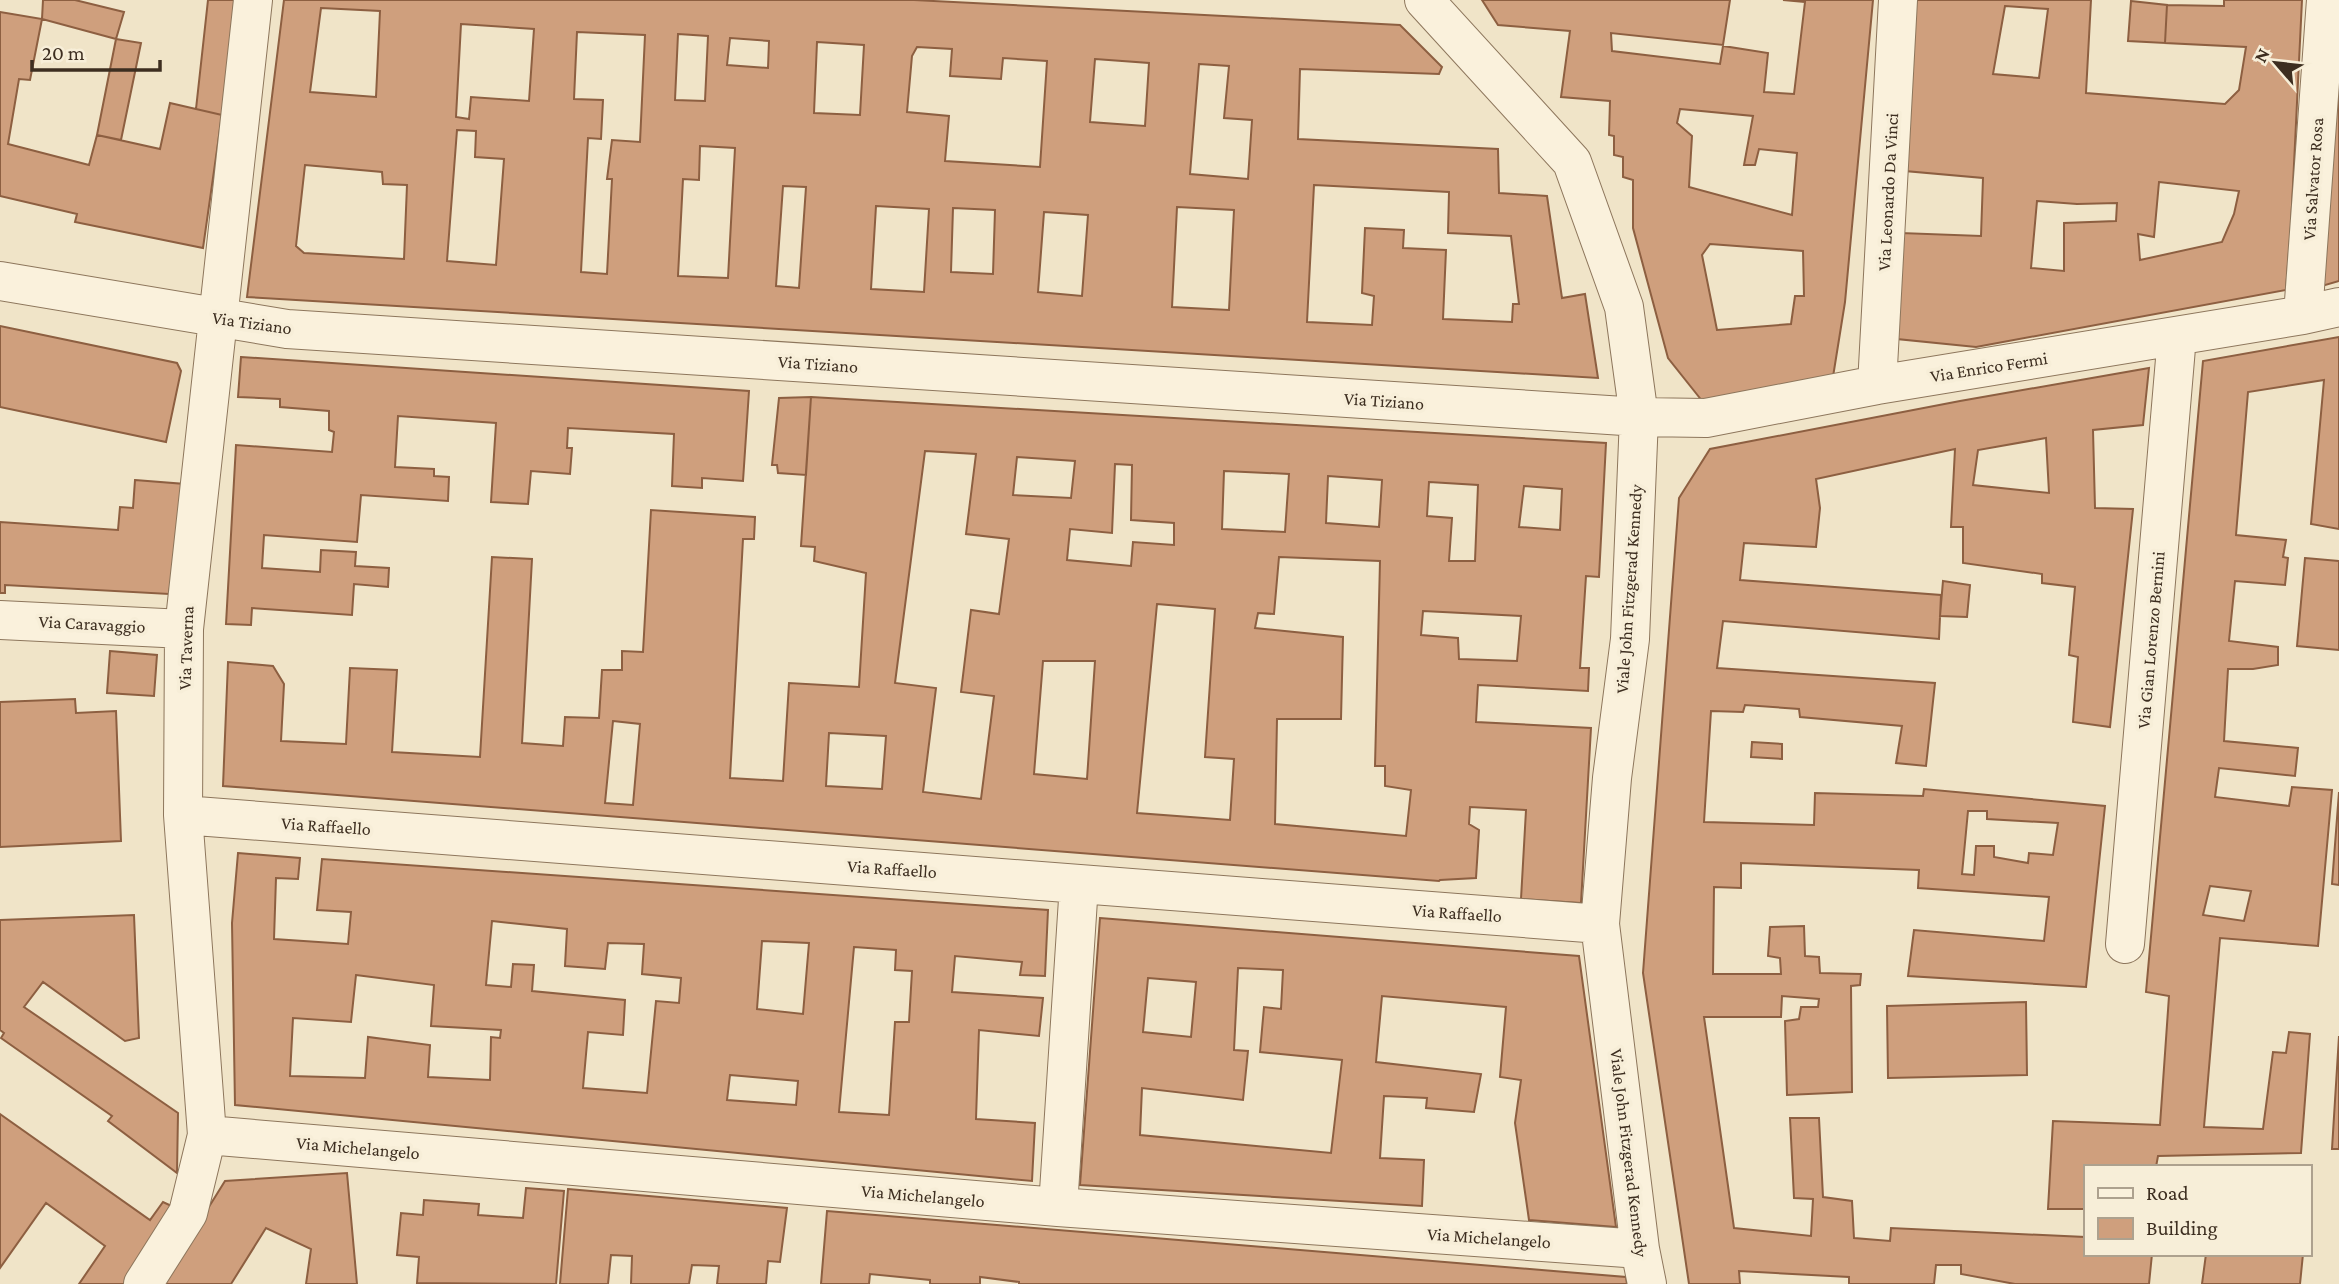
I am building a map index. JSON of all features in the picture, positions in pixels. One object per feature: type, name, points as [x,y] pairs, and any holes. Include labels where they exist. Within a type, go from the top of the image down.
[{"type":"street","name":"Via Taverna","points":[[143,1284],[188,1213],[207,1135],[183,815],[184,629],[253,0]]},
{"type":"street","name":"Viale John Fitzgerad Kennedy","points":[[1424,0],[1572,162],[1624,307],[1639,417],[1630,639],[1612,778],[1600,924],[1643,1266]]},
{"type":"street","name":"Via Leonardo Da Vinci","points":[[1877,385],[1898,0]]},
{"type":"street","name":"Via Salvator Rosa","points":[[2321,311],[2326,0]]},
{"type":"street","name":"Via Tiziano","points":[[0,281],[287,329],[1639,417]]},
{"type":"street","name":"Via Enrico Fermi","points":[[1639,417],[1706,418],[1877,385],[2321,311]]},
{"type":"street","name":"Via Gian Lorenzo Bernini","points":[[2125,944],[2178,336]]},
{"type":"street","name":"Via Caravaggio","points":[[0,620],[184,629]]},
{"type":"street","name":"Via Raffaello","points":[[183,815],[1600,924]]},
{"type":"street","points":[[1058,1207],[1079,884]]},
{"type":"street","name":"Via Michelangelo","points":[[207,1135],[1058,1207],[1643,1266]]},
{"type":"building","points":[[43,0],[75,0],[124,12],[116,39],[42,19]]},
{"type":"building","points":[[208,0],[235,0],[222,115],[196,109]]},
{"type":"building","points":[[284,0],[914,0],[1400,25],[1442,67],[1439,74],[1300,69],[1298,139],[1498,149],[1499,193],[1547,196],[1562,298],[1585,294],[1598,378],[247,297]],"holes":[[[321,8],[380,11],[376,97],[310,92]],[[461,24],[534,29],[529,101],[471,97],[469,119],[456,117]],[[577,32],[645,35],[640,142],[612,140],[607,179],[612,179],[607,274],[581,272],[588,138],[601,139],[603,100],[574,99]],[[678,34],[708,36],[705,101],[675,100]],[[730,38],[769,41],[768,68],[727,65]],[[817,42],[864,45],[860,115],[814,113]],[[917,47],[952,49],[950,76],[1001,79],[1003,58],[1047,61],[1040,167],[945,161],[949,116],[907,112],[912,56]],[[1095,59],[1149,63],[1145,126],[1090,122]],[[1199,64],[1229,66],[1224,118],[1252,120],[1248,179],[1190,174]],[[457,130],[476,131],[475,157],[504,159],[496,265],[447,261]],[[700,146],[735,148],[728,278],[678,276],[683,179],[699,180]],[[305,165],[382,172],[383,184],[407,185],[404,259],[304,253],[296,246]],[[1314,185],[1449,192],[1448,233],[1511,236],[1519,304],[1513,304],[1512,322],[1443,319],[1446,250],[1403,248],[1404,230],[1365,228],[1362,293],[1374,296],[1372,325],[1307,322]],[[783,186],[806,187],[799,288],[776,286]],[[876,206],[929,209],[924,292],[871,289]],[[1177,207],[1234,210],[1229,310],[1172,307]],[[953,208],[995,210],[993,274],[951,272]],[[1044,212],[1088,215],[1082,296],[1038,292]]]},
{"type":"building","points":[[1482,0],[1730,0],[1723,45],[1611,33],[1612,51],[1720,64],[1723,46],[1768,53],[1764,92],[1794,94],[1805,2],[1783,0],[1873,0],[1845,302],[1832,383],[1703,402],[1668,358],[1633,228],[1633,180],[1623,177],[1623,157],[1614,155],[1614,136],[1609,135],[1610,101],[1561,97],[1570,31],[1498,25]],"holes":[[[1680,109],[1753,116],[1744,165],[1755,165],[1759,149],[1797,153],[1792,215],[1689,187],[1692,136],[1677,123]],[[1710,244],[1803,251],[1804,296],[1795,296],[1791,324],[1717,330],[1702,255]]]},
{"type":"building","points":[[1916,0],[2091,0],[2086,93],[2225,104],[2239,90],[2246,47],[2165,43],[2167,5],[2224,6],[2224,0],[2302,0],[2286,290],[1976,347],[1897,339],[1901,233],[1981,236],[1983,178],[1905,171]],"holes":[[[2005,6],[2048,9],[2039,78],[1993,74]],[[2159,182],[2239,191],[2234,214],[2222,242],[2140,260],[2138,234],[2154,237]],[[2037,201],[2117,203],[2116,221],[2064,223],[2064,271],[2031,268]]]},
{"type":"building","points":[[2131,1],[2167,5],[2165,43],[2128,41]]},
{"type":"building","points":[[0,12],[42,19],[30,80],[19,79],[8,144],[89,165],[97,135],[160,149],[170,103],[222,115],[203,248],[75,222],[77,214],[0,196]]},
{"type":"building","points":[[116,39],[141,43],[121,140],[97,135]]},
{"type":"building","points":[[2339,66],[2339,281],[2322,286]]},
{"type":"building","points":[[0,326],[177,363],[181,371],[166,442],[0,407]]},
{"type":"building","points":[[2339,337],[2339,529],[2311,524],[2324,380],[2248,392],[2236,535],[2286,540],[2283,557],[2288,558],[2285,585],[2235,581],[2229,641],[2278,647],[2278,665],[2228,669],[2224,741],[2298,748],[2295,776],[2219,768],[2215,797],[2289,806],[2292,787],[2332,790],[2318,946],[2220,938],[2204,1127],[2263,1129],[2273,1052],[2286,1053],[2289,1032],[2310,1034],[2301,1153],[2158,1156],[2156,1165],[2084,1165],[2084,1209],[2048,1209],[2053,1121],[2160,1125],[2169,996],[2146,992],[2203,361]],"holes":[[[2210,886],[2251,891],[2244,921],[2203,915]]]},
{"type":"building","points":[[241,357],[749,391],[743,481],[702,478],[702,488],[672,486],[674,434],[568,428],[567,448],[572,448],[570,474],[531,471],[528,504],[491,502],[496,423],[398,416],[395,467],[434,469],[434,476],[449,477],[448,501],[361,495],[357,542],[264,535],[262,568],[320,572],[321,550],[356,552],[355,566],[389,568],[388,587],[354,584],[352,615],[252,608],[251,625],[226,624],[236,445],[332,452],[334,432],[329,430],[329,411],[280,407],[280,399],[238,397]]},
{"type":"building","points":[[2149,368],[2143,425],[2093,430],[2095,508],[2133,509],[2110,727],[2073,722],[2078,657],[2069,655],[2075,587],[2042,583],[2042,574],[1963,563],[1963,527],[1951,527],[1955,449],[1816,479],[1820,508],[1816,547],[1744,543],[1740,580],[1941,595],[1939,639],[1723,621],[1717,668],[1935,683],[1926,766],[1896,763],[1902,726],[1800,717],[1799,709],[1745,705],[1743,712],[1711,711],[1704,822],[1814,825],[1815,793],[1923,796],[1924,789],[2105,806],[2086,987],[1908,976],[1914,930],[2044,941],[2049,897],[1918,888],[1919,870],[1741,863],[1741,888],[1714,887],[1713,974],[1781,974],[1780,958],[1768,956],[1770,927],[1804,926],[1805,956],[1819,957],[1820,973],[1861,974],[1860,985],[1851,986],[1852,1092],[1787,1095],[1785,1021],[1799,1019],[1801,1007],[1818,1007],[1819,999],[1782,996],[1781,1017],[1704,1017],[1734,1228],[1811,1236],[1813,1199],[1794,1198],[1790,1118],[1819,1118],[1823,1197],[1852,1201],[1854,1238],[1890,1241],[1891,1228],[2084,1237],[2084,1256],[2152,1256],[2149,1284],[2015,1284],[1961,1274],[1961,1265],[1936,1265],[1934,1284],[1849,1284],[1849,1277],[1739,1271],[1740,1284],[1689,1284],[1643,973],[1679,498],[1710,449]],"holes":[[[2046,438],[2049,493],[1973,485],[1978,450]],[[1968,811],[1987,811],[1987,819],[2058,823],[2053,855],[2029,853],[2028,863],[1994,857],[1994,846],[1976,846],[1974,875],[1962,874]]]},
{"type":"building","points":[[811,397],[1606,443],[1599,577],[1586,576],[1580,668],[1589,668],[1588,691],[1478,685],[1476,722],[1591,728],[1581,903],[1521,899],[1526,810],[1470,807],[1469,824],[1479,830],[1476,878],[1439,881],[223,786],[228,662],[273,666],[284,684],[281,741],[346,744],[350,668],[397,670],[392,752],[480,757],[492,557],[532,559],[522,743],[563,746],[565,717],[599,718],[602,670],[622,670],[622,651],[643,652],[651,510],[755,517],[754,539],[743,539],[730,778],[783,781],[789,683],[859,687],[866,573],[814,561],[815,547],[801,546]],"holes":[[[925,451],[976,454],[966,534],[1009,539],[999,614],[971,610],[961,692],[994,696],[981,799],[923,792],[936,688],[895,683]],[[1017,457],[1075,461],[1071,498],[1013,495]],[[1115,464],[1132,465],[1131,520],[1174,523],[1174,545],[1133,542],[1131,566],[1067,560],[1070,529],[1112,533]],[[1224,471],[1289,474],[1285,532],[1222,529]],[[1328,476],[1382,480],[1379,527],[1326,523]],[[1429,482],[1478,485],[1475,561],[1449,561],[1452,518],[1427,516]],[[1524,486],[1562,489],[1560,530],[1519,527]],[[1279,557],[1380,561],[1375,766],[1385,766],[1385,786],[1411,790],[1406,836],[1275,824],[1277,719],[1341,719],[1343,637],[1255,628],[1258,613],[1274,614]],[[1157,604],[1215,609],[1205,757],[1234,759],[1230,820],[1137,813]],[[1423,611],[1521,616],[1517,661],[1459,659],[1458,638],[1421,635]],[[1043,661],[1095,661],[1087,779],[1034,774]],[[613,721],[640,724],[633,805],[605,803]],[[829,733],[886,736],[882,789],[826,786]]]},
{"type":"building","points":[[811,397],[806,475],[778,473],[777,465],[772,465],[779,398]]},
{"type":"building","points":[[135,480],[185,484],[169,594],[5,585],[5,593],[0,593],[0,522],[118,530],[120,507],[133,508]]},
{"type":"building","points":[[2305,558],[2339,561],[2339,650],[2297,646]]},
{"type":"building","points":[[1943,581],[1970,585],[1967,617],[1940,616]]},
{"type":"building","points":[[110,651],[157,655],[154,696],[107,693]]},
{"type":"building","points":[[75,699],[76,713],[116,711],[121,841],[0,847],[0,702]]},
{"type":"building","points":[[1752,742],[1782,744],[1782,759],[1751,757]]},
{"type":"building","points":[[2339,792],[2339,885],[2332,884]]},
{"type":"building","points":[[238,853],[300,858],[298,879],[276,878],[274,939],[348,944],[351,912],[317,910],[322,859],[1048,910],[1045,976],[1020,975],[1022,962],[955,956],[952,992],[1043,998],[1039,1036],[979,1030],[976,1119],[1035,1123],[1032,1181],[235,1105],[232,923]],"holes":[[[492,921],[567,929],[565,966],[605,969],[608,943],[644,944],[642,974],[681,978],[679,1003],[656,1001],[647,1093],[583,1088],[588,1032],[623,1035],[625,1000],[532,991],[534,965],[513,964],[511,987],[486,985]],[[762,941],[809,943],[803,1014],[757,1009]],[[854,947],[896,950],[895,970],[912,971],[909,1022],[895,1022],[889,1115],[839,1112]],[[356,975],[434,985],[431,1026],[501,1030],[500,1038],[491,1037],[490,1080],[428,1077],[430,1045],[368,1037],[365,1078],[290,1076],[293,1018],[351,1022]],[[730,1075],[798,1081],[796,1105],[727,1100]]]},
{"type":"building","points":[[134,915],[139,1038],[125,1041],[43,982],[24,1007],[178,1113],[177,1173],[108,1121],[112,1116],[1,1038],[4,1033],[0,1030],[0,920]]},
{"type":"building","points":[[1100,918],[1579,956],[1616,1227],[1529,1220],[1515,1123],[1521,1080],[1500,1077],[1506,1007],[1382,996],[1376,1062],[1481,1074],[1474,1112],[1426,1108],[1427,1098],[1384,1096],[1380,1158],[1424,1160],[1422,1206],[1080,1185]],"holes":[[[1238,968],[1283,970],[1281,1009],[1264,1007],[1260,1052],[1342,1060],[1331,1153],[1140,1135],[1142,1088],[1243,1100],[1248,1051],[1234,1050]],[[1148,978],[1196,982],[1191,1037],[1143,1032]]]},
{"type":"building","points":[[2026,1002],[2027,1075],[1888,1078],[1887,1006]]},
{"type":"building","points":[[2339,1036],[2339,1149],[2332,1149]]},
{"type":"building","points":[[0,1114],[150,1220],[163,1202],[178,1209],[126,1284],[79,1284],[105,1246],[46,1203],[0,1268]]},
{"type":"building","points":[[347,1173],[357,1284],[306,1284],[311,1249],[266,1228],[231,1284],[161,1284],[225,1181]]},
{"type":"building","points":[[526,1188],[564,1191],[556,1284],[417,1283],[419,1257],[397,1255],[401,1213],[423,1215],[424,1200],[479,1204],[478,1215],[523,1218]]},
{"type":"building","points":[[568,1189],[787,1208],[780,1262],[768,1261],[766,1284],[717,1284],[719,1266],[692,1265],[689,1284],[631,1284],[632,1256],[611,1255],[608,1284],[560,1284]]},
{"type":"building","points":[[827,1211],[1626,1277],[1627,1284],[1019,1284],[980,1277],[980,1284],[930,1284],[930,1280],[870,1274],[869,1284],[821,1284]]},
{"type":"building","points":[[2206,1256],[2303,1256],[2300,1284],[2202,1284]]}]
